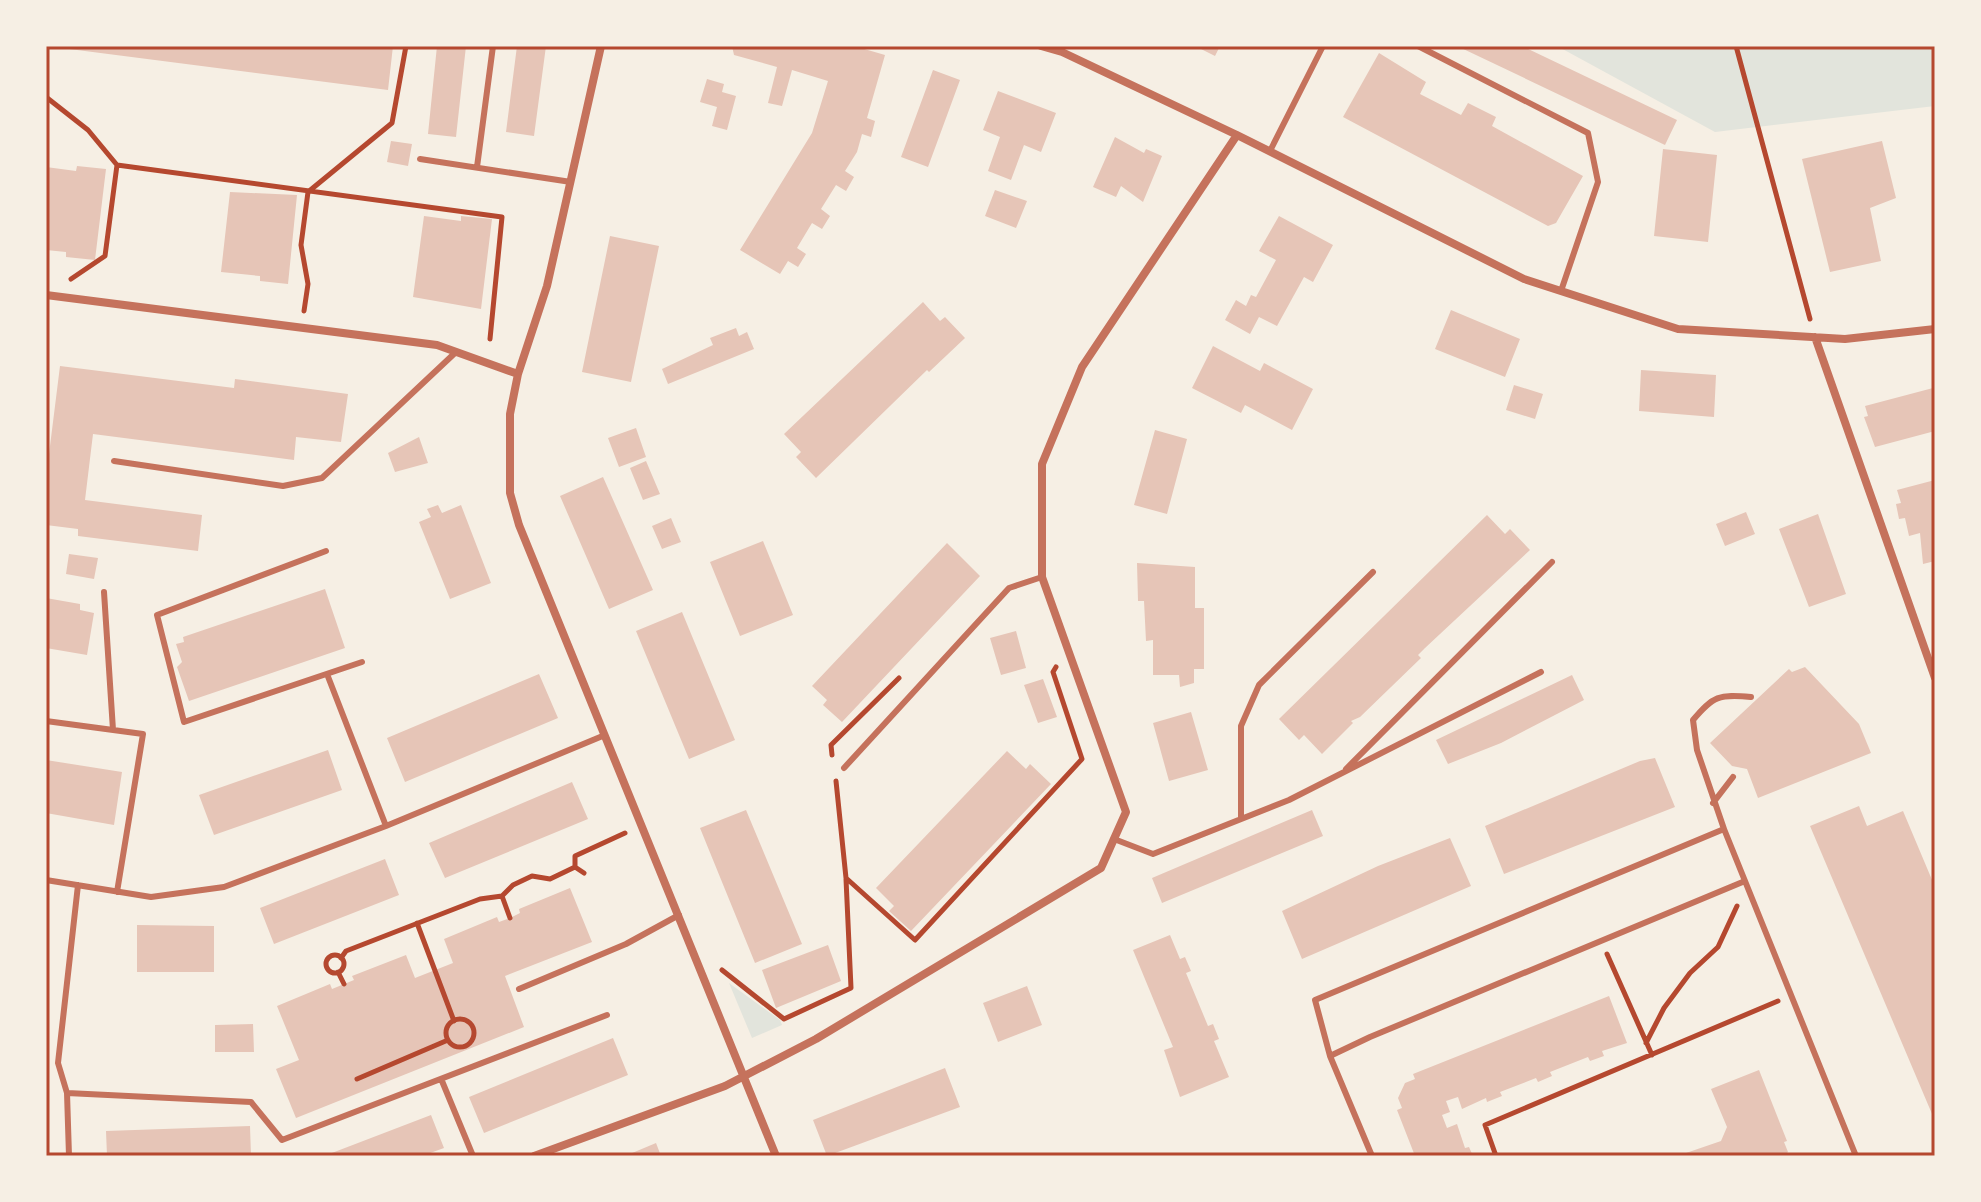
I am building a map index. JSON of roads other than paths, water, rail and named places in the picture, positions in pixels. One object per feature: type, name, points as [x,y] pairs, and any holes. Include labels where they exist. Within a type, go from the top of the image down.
[{"type":"street","points":[[601,46],[547,286],[518,374],[510,414],[510,493],[519,525],[776,1156]]},
{"type":"street","points":[[1041,46],[1062,52],[1237,135],[1524,279],[1678,329],[1845,339],[1935,329]]},
{"type":"street","points":[[534,1156],[745,1078],[816,1039],[1101,868],[1126,812],[1042,577],[1042,464],[1082,367],[1237,135]]},
{"type":"street","points":[[46,295],[437,345],[518,374]]},
{"type":"street","points":[[1815,337],[1935,678]]},
{"type":"lane","points":[[477,167],[493,46]]},
{"type":"lane","points":[[1270,151],[1323,46]]},
{"type":"lane","points":[[1418,46],[1588,133],[1598,182],[1561,291]]},
{"type":"lane","points":[[420,159],[571,182]]},
{"type":"lane","points":[[114,461],[283,486],[322,478],[456,352]]},
{"type":"lane","points":[[326,551],[157,615],[184,722],[362,662]]},
{"type":"lane","points":[[1341,774],[1552,562]]},
{"type":"lane","points":[[1241,819],[1241,726],[1259,685],[1373,572]]},
{"type":"lane","points":[[844,768],[1009,588],[1042,577]]},
{"type":"lane","points":[[104,592],[113,730]]},
{"type":"lane","points":[[1114,839],[1153,854],[1341,774],[1541,672]]},
{"type":"lane","points":[[327,674],[386,826]]},
{"type":"lane","points":[[1751,697],[1730,695],[1710,699],[1693,720],[1697,750],[1713,803],[1856,1156]]},
{"type":"lane","points":[[46,721],[143,734],[117,892]]},
{"type":"lane","points":[[46,880],[151,897],[224,887],[386,826],[605,735]]},
{"type":"lane","points":[[1713,803],[1733,777]]},
{"type":"lane","points":[[1372,1156],[1330,1056],[1315,1000],[1724,829]]},
{"type":"lane","points":[[1330,1056],[1745,881]]},
{"type":"lane","points":[[69,1156],[67,1093],[58,1063],[78,885]]},
{"type":"lane","points":[[519,989],[626,944],[679,915]]},
{"type":"lane","points":[[67,1093],[251,1102],[282,1140],[607,1015]]},
{"type":"lane","points":[[442,1081],[473,1156]]}]
